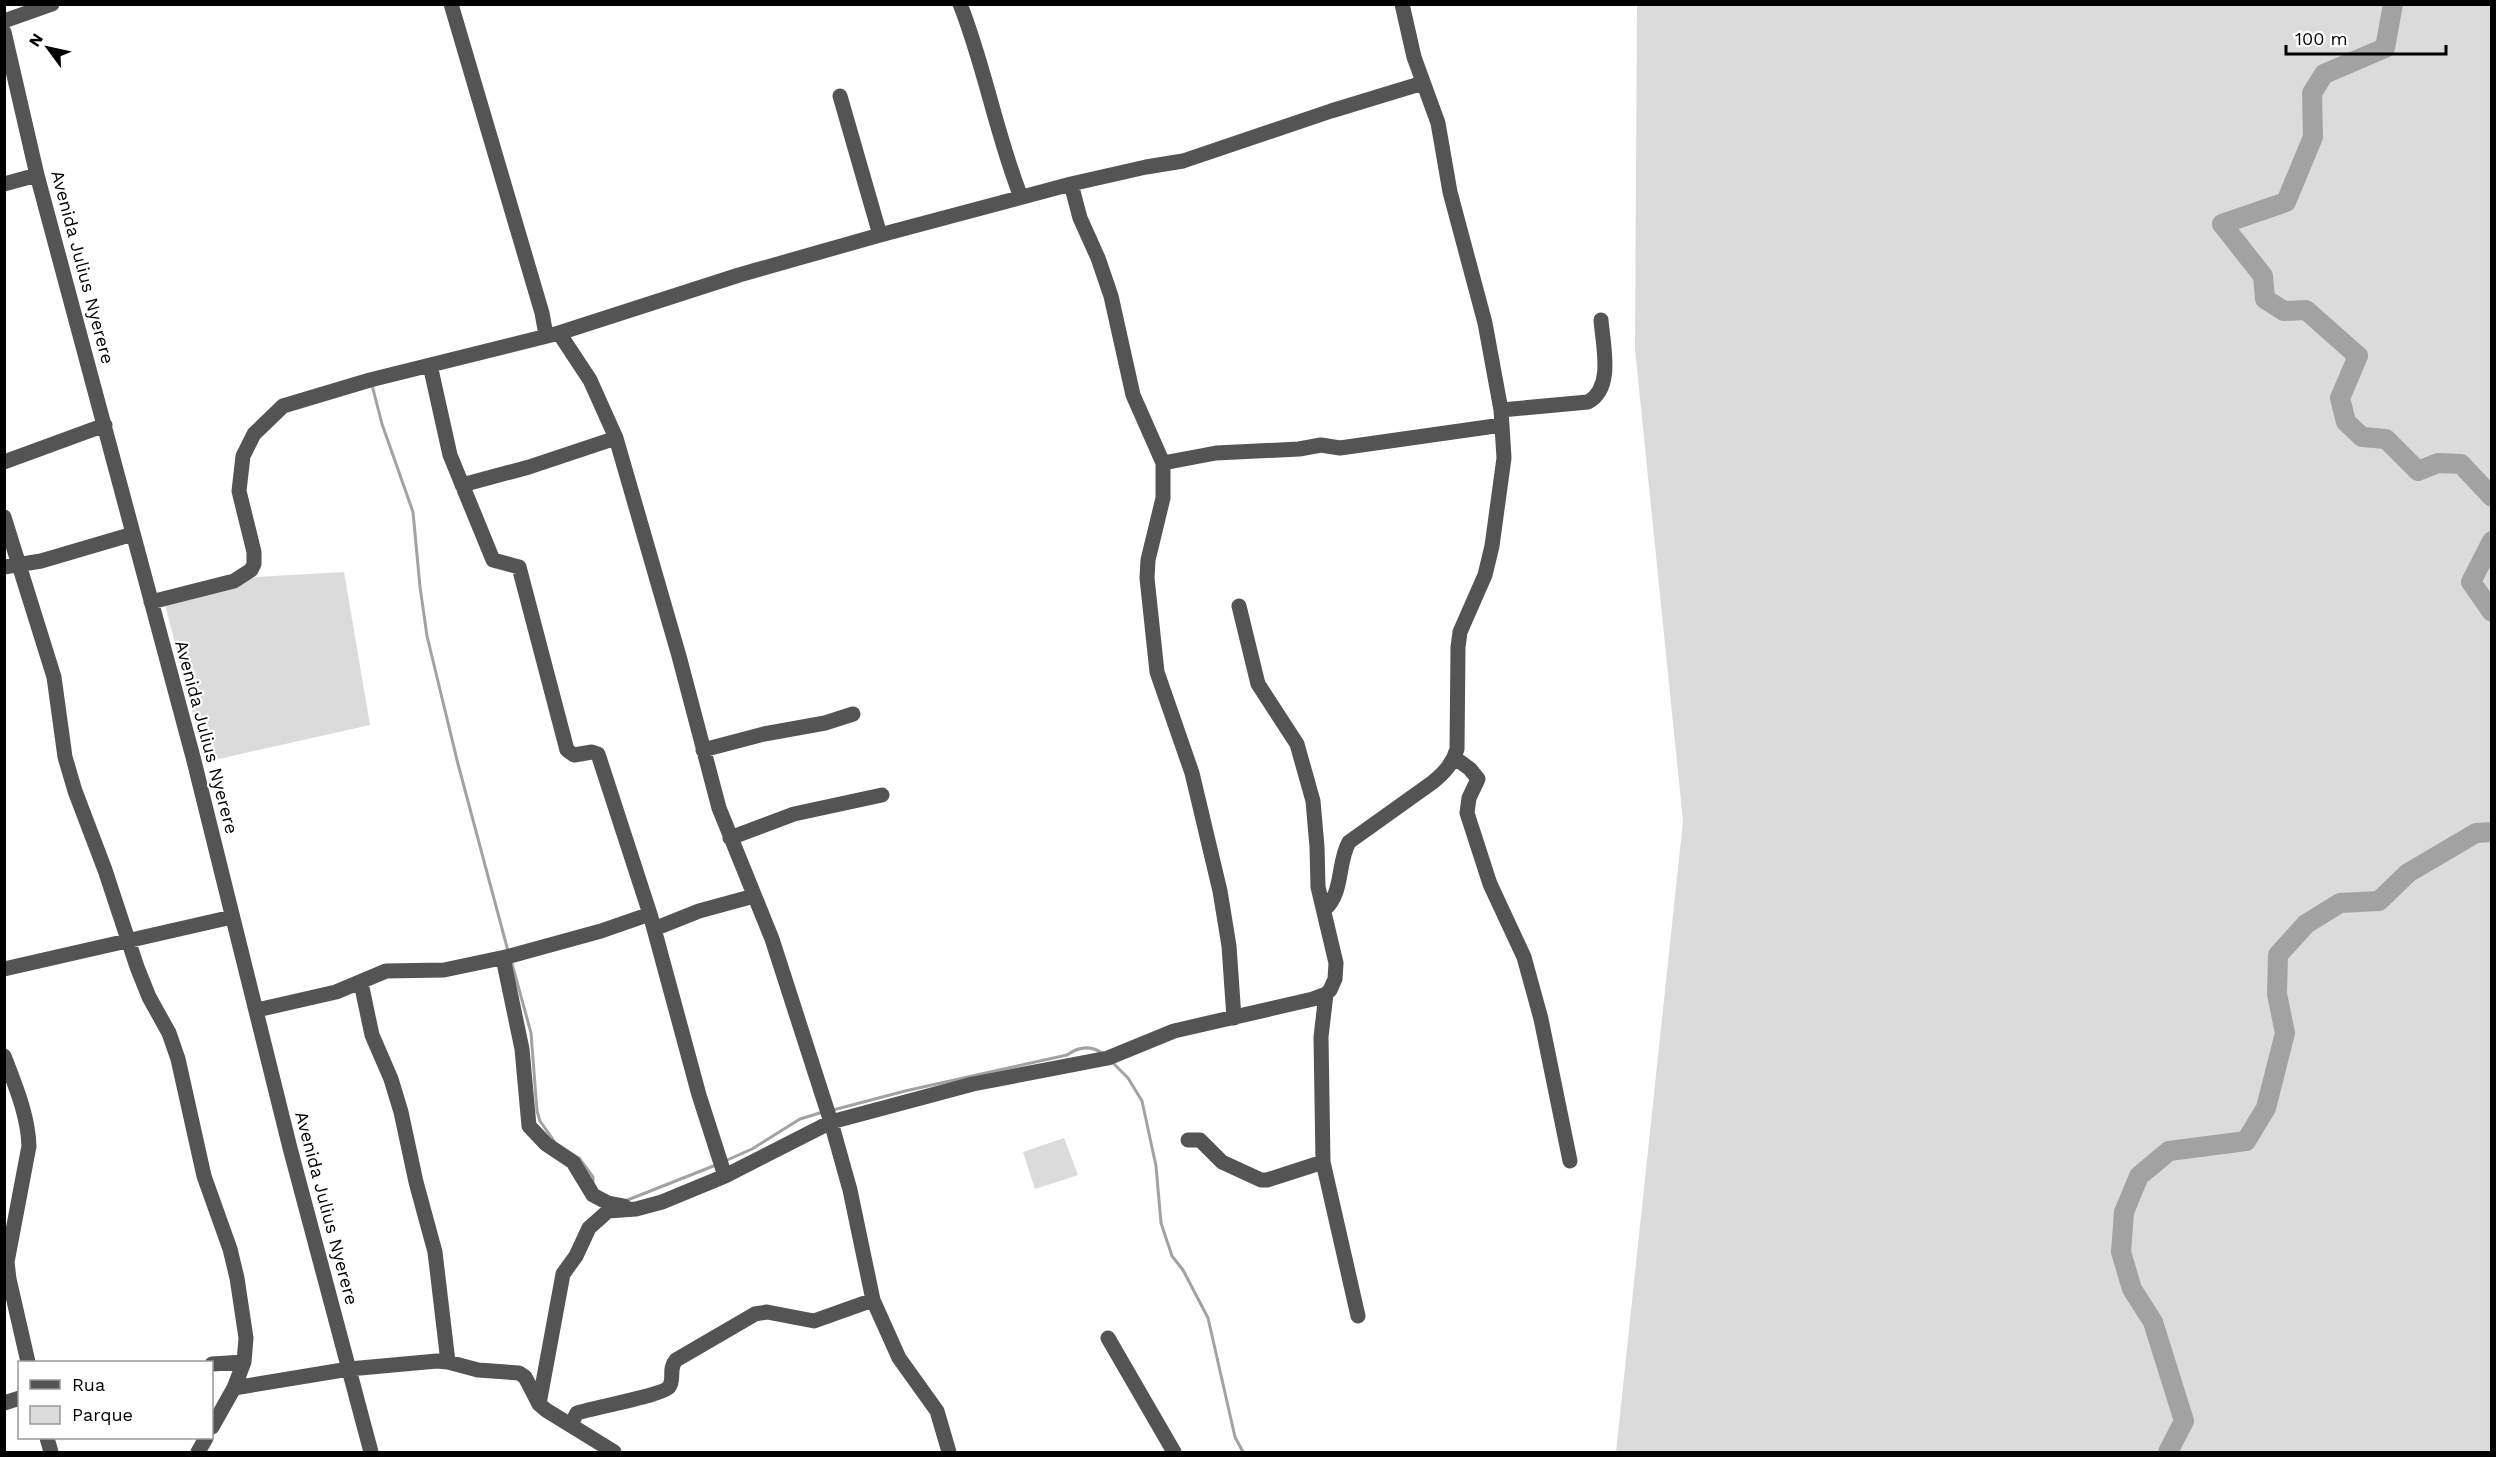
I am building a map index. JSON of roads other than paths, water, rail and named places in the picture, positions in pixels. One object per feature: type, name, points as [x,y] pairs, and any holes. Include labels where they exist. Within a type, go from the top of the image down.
[{"type":"street","points":[[4,21],[52,4]]},
{"type":"street","points":[[451,4],[542,313],[552,334],[590,380],[616,438],[703,750],[730,838],[772,939],[831,1122],[850,1190],[873,1300],[899,1358],[937,1411],[949,1452]]},
{"type":"street","points":[[960,4],[972,34],[991,106],[1021,197]]},
{"type":"street","points":[[1324,910],[1329,906],[1339,883],[1348,842],[1433,782],[1444,773],[1455,758],[1458,749],[1460,632],[1485,575],[1504,458],[1502,418],[1487,333],[1453,201],[1438,123],[1423,83],[1402,4]]},
{"type":"street","name":"Avenida Julius Nyerere","points":[[4,32],[37,175],[193,756],[290,1148],[370,1452]]},
{"type":"street","points":[[151,602],[234,580],[251,570],[254,564],[254,552],[239,491],[243,456],[255,434],[283,406],[552,334],[728,278],[880,235],[1071,184],[1183,161],[1331,111],[1423,83]]},
{"type":"street","points":[[840,96],[880,235]]},
{"type":"street","points":[[4,184],[37,175]]},
{"type":"street","points":[[1071,184],[1080,218],[1098,258],[1111,296],[1133,395],[1163,463],[1163,498],[1148,560],[1147,578],[1157,672],[1192,773],[1220,891],[1229,946],[1234,1018]]},
{"type":"street","points":[[1163,463],[1216,453],[1299,449],[1321,445],[1340,448],[1588,402],[1597,398],[1603,387],[1604,352],[1601,320]]},
{"type":"street","points":[[430,365],[450,455],[493,560],[519,567],[567,750],[574,755],[592,752],[598,754],[652,922],[699,1095],[725,1176]]},
{"type":"street","points":[[4,462],[105,425]]},
{"type":"street","points":[[462,485],[530,467],[616,438]]},
{"type":"street","points":[[4,517],[12,566],[54,677],[65,757],[75,792],[149,997],[169,1033],[178,1059],[204,1176],[230,1249],[237,1278],[246,1338],[244,1362],[234,1389],[213,1425]]},
{"type":"street","points":[[12,566],[41,561],[133,534]]},
{"type":"street","points":[[1239,606],[1258,684],[1297,744],[1313,801],[1317,847],[1317,887],[1336,963],[1333,984],[1326,994],[1321,1037],[1323,1162],[1358,1316]]},
{"type":"street","points":[[703,750],[764,734],[825,723],[853,714]]},
{"type":"street","points":[[1455,758],[1470,769],[1478,779],[1469,798],[1467,813],[1490,884],[1524,957],[1541,1019],[1570,1161]]},
{"type":"street","points":[[730,838],[794,814],[882,795]]},
{"type":"street","points":[[257,1010],[336,992],[386,971],[444,970],[699,911],[754,896]]},
{"type":"street","points":[[4,969],[232,917]]},
{"type":"street","points":[[502,958],[522,1049],[529,1126],[546,1144],[573,1162],[593,1195],[609,1203],[636,1209]]},
{"type":"street","points":[[361,983],[372,1035],[388,1072],[401,1112],[416,1182],[435,1251],[448,1362]]},
{"type":"street","points":[[539,1404],[563,1274],[576,1256],[589,1228],[608,1211],[636,1209],[662,1202],[725,1176],[831,1122],[973,1084],[1108,1058],[1157,1036],[1326,994]]},
{"type":"street","points":[[4,1056],[26,1118],[29,1135],[8,1262],[9,1279],[28,1361]]},
{"type":"street","points":[[1188,1140],[1200,1140],[1222,1162],[1261,1180],[1323,1162]]},
{"type":"street","points":[[571,1424],[577,1413],[596,1406],[657,1394],[666,1390],[671,1383],[671,1368],[676,1360],[755,1314],[767,1312],[814,1321],[873,1300]]},
{"type":"street","points":[[1108,1338],[1174,1452]]},
{"type":"street","points":[[213,1364],[244,1362]]},
{"type":"street","points":[[234,1389],[349,1369],[448,1362],[478,1370],[519,1372],[525,1377],[539,1404],[614,1452]]},
{"type":"waterway","points":[[2393,4],[2385,48],[2324,74],[2312,93],[2313,137],[2286,202],[2222,224],[2263,276],[2265,299],[2284,311],[2306,310],[2358,356],[2340,398],[2346,422],[2362,437],[2386,439],[2418,471],[2438,463],[2461,464],[2492,497]]},
{"type":"waterway","points":[[372,385],[382,424],[413,512],[427,636],[458,764],[508,951]]},
{"type":"waterway","points":[[2492,541],[2471,582],[2492,612]]},
{"type":"waterway","points":[[2168,1452],[2184,1421],[2153,1322],[2132,1289],[2121,1252],[2124,1212],[2139,1176],[2169,1151],[2246,1141],[2266,1108],[2285,1033],[2277,994],[2278,955],[2306,924],[2340,903],[2379,901],[2408,873],[2476,833],[2492,832]]},
{"type":"waterway","points":[[511,960],[531,1033],[537,1111],[540,1121],[554,1141]]},
{"type":"waterway","points":[[833,1110],[905,1091],[1067,1055],[1075,1050],[1089,1048],[1102,1053]]},
{"type":"waterway","points":[[1111,1061],[1128,1078],[1142,1101],[1156,1166],[1161,1223],[1172,1256],[1183,1270],[1208,1318],[1235,1437],[1243,1452]]},
{"type":"waterway","points":[[725,1161],[752,1149],[800,1119],[823,1112]]},
{"type":"waterway","points":[[579,1158],[593,1177],[593,1183]]},
{"type":"waterway","points":[[625,1201],[716,1165]]}]
